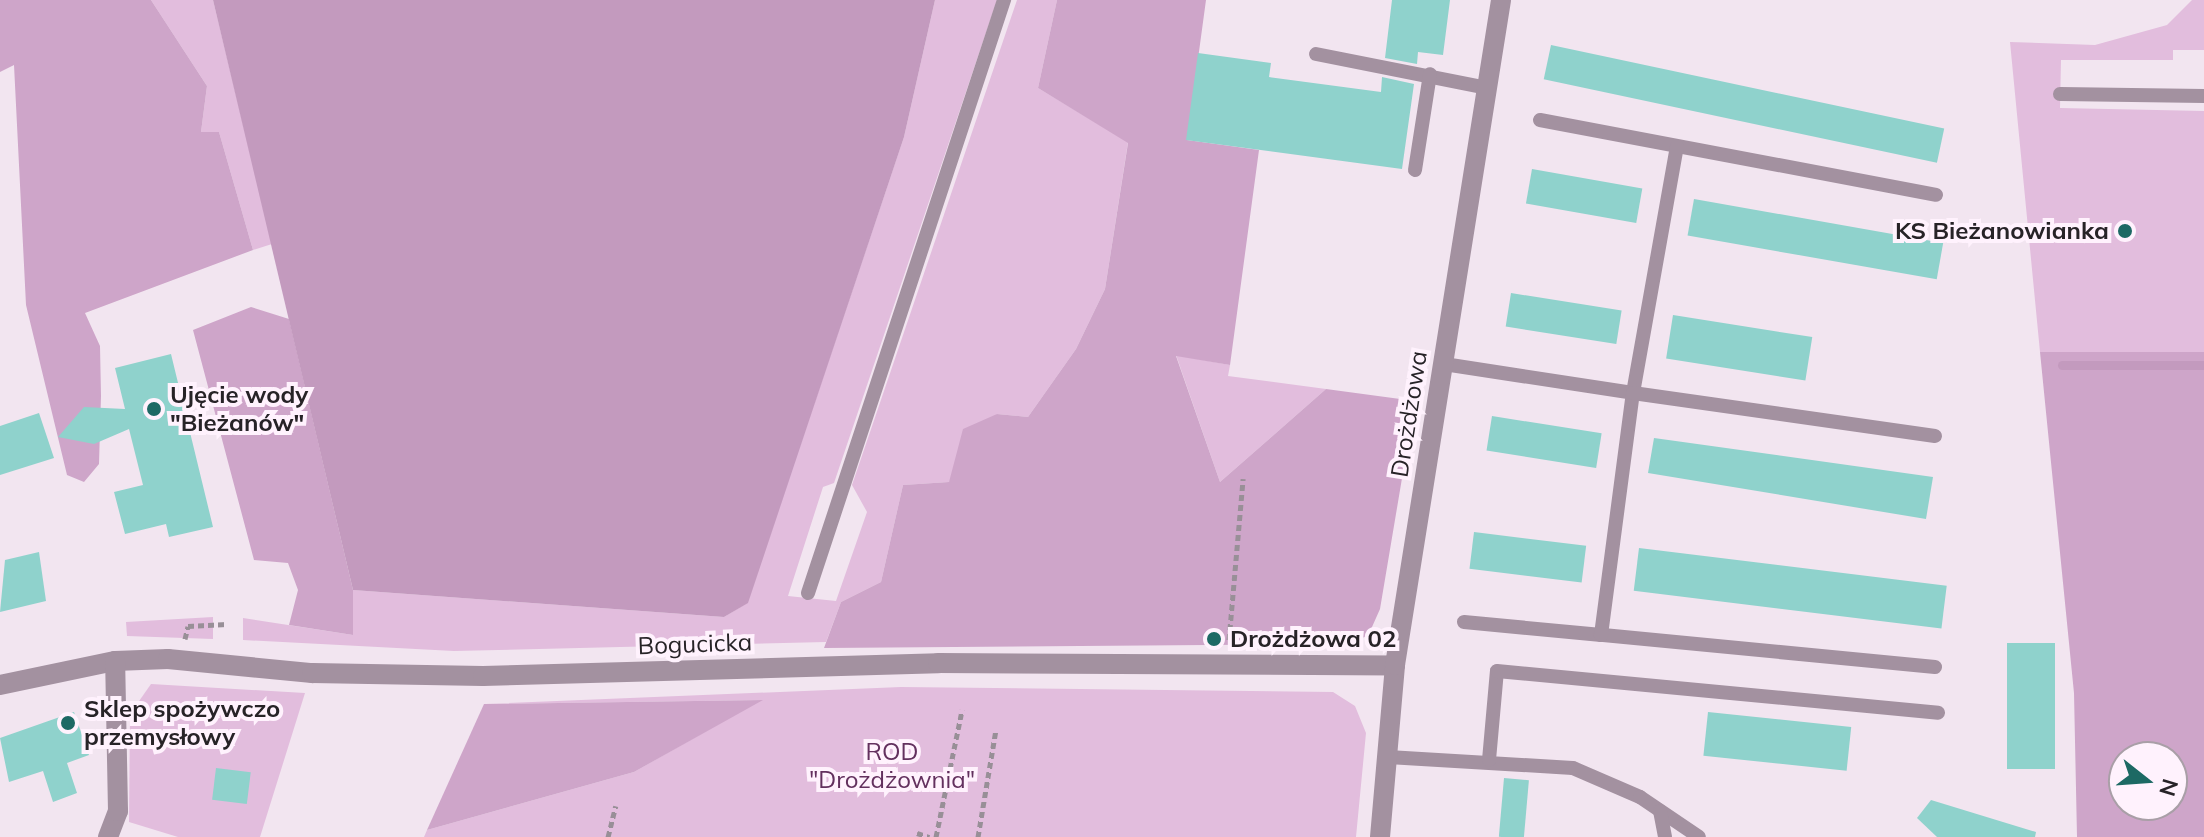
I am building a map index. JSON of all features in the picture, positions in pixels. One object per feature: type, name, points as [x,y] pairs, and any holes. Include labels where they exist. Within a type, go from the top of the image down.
[{"type":"street","name":"Drożdżowa","points":[[1380,837],[1395,665],[1501,0]]},
{"type":"street","name":"Bogucicka","points":[[0,685],[115,661],[483,676],[938,663],[1395,665]]},
{"type":"street","points":[[108,837],[118,811],[115,661]]},
{"type":"lane","points":[[808,593],[1004,0]]},
{"type":"lane","points":[[1316,54],[1430,74],[1487,88]]},
{"type":"lane","points":[[1415,170],[1430,74]]},
{"type":"lane","points":[[2060,94],[2204,96]]},
{"type":"lane","points":[[1540,120],[1936,195]]},
{"type":"lane","points":[[1601,635],[1633,393],[1677,147]]},
{"type":"lane","points":[[1444,364],[1935,436]]},
{"type":"lane","points":[[1464,622],[1935,667]]},
{"type":"lane","points":[[1489,760],[1497,671],[1938,713]]},
{"type":"lane","points":[[1388,757],[1489,760],[1573,768],[1660,811],[1699,837]]},
{"type":"lane","points":[[1660,811],[1665,837]]},
{"type":"path","points":[[1228,644],[1243,479]]},
{"type":"path","points":[[185,644],[188,626],[227,624]]},
{"type":"path","points":[[936,837],[962,710]]},
{"type":"path","points":[[978,837],[996,729]]},
{"type":"path","points":[[608,837],[616,806]]},
{"type":"path","points":[[917,833],[929,837]]},
{"type":"green space","points":[[151,0],[213,0],[272,244],[253,250],[219,132],[201,132],[207,86]]},
{"type":"green space","points":[[935,0],[997,0],[834,483],[823,487],[788,596],[836,601],[867,512],[852,485],[1017,0],[1057,0],[1038,88],[1128,142],[1105,289],[1076,349],[1028,417],[997,414],[949,482],[903,485],[881,582],[841,602],[826,642],[454,651],[243,640],[243,618],[353,635],[353,590],[724,617],[747,603],[904,137]]},
{"type":"green space","name":"KS Bieżanowianka","points":[[2192,0],[2204,0],[2204,50],[2173,50],[2173,60],[2061,60],[2060,108],[2204,111],[2204,352],[2040,352],[2010,42],[2095,45],[2167,25]]},
{"type":"green space","points":[[1176,355],[1230,365],[1228,376],[1326,389],[1220,482]]},
{"type":"green space","points":[[213,617],[213,639],[127,636],[126,622]]},
{"type":"green space","points":[[151,684],[305,693],[260,837],[178,837],[129,822],[130,714]]},
{"type":"green space","name":"ROD \"Drożdżownia\"","points":[[901,687],[1333,692],[1355,706],[1366,733],[1356,837],[424,837],[427,830],[634,772],[761,700],[484,704]]},
{"type":"shaded area","points":[[0,0],[151,0],[207,86],[201,132],[219,132],[253,250],[85,313],[100,346],[101,396],[99,464],[84,482],[67,475],[26,305],[14,65],[0,72]]},
{"type":"shaded area","points":[[213,0],[935,0],[904,137],[748,603],[724,617],[353,590]]},
{"type":"shaded area","points":[[1057,0],[1206,0],[1187,140],[1259,150],[1230,365],[1176,356],[1220,482],[1326,389],[1415,401],[1380,609],[1368,636],[1343,644],[824,648],[841,602],[881,582],[903,485],[949,482],[963,429],[997,414],[1028,417],[1076,349],[1105,289],[1128,143],[1038,88]]},
{"type":"shaded area","points":[[251,307],[289,319],[353,590],[353,635],[289,625],[298,590],[288,563],[254,560],[193,330]]},
{"type":"shaded area","points":[[2040,352],[2204,352],[2204,837],[2077,837],[2074,693]]},
{"type":"shaded area","points":[[763,700],[634,772],[427,830],[484,704]]},
{"type":"building","points":[[1392,0],[1450,0],[1443,55],[1418,52],[1417,64],[1385,58]]},
{"type":"building","points":[[1551,45],[1944,129],[1937,163],[1544,79]]},
{"type":"building","points":[[1198,53],[1271,63],[1269,77],[1381,92],[1382,77],[1414,84],[1402,169],[1186,140]]},
{"type":"building","points":[[1532,169],[1642,188],[1636,223],[1526,203]]},
{"type":"building","points":[[1694,199],[1943,243],[1937,279],[1688,235]]},
{"type":"building","points":[[1511,293],[1622,311],[1616,344],[1506,327]]},
{"type":"building","points":[[1673,315],[1812,337],[1805,381],[1666,358]]},
{"type":"building","name":"Ujęcie wody \"Bieżanów\"","points":[[171,354],[213,527],[169,537],[166,524],[125,534],[114,492],[143,485],[129,429],[94,444],[58,437],[84,407],[125,409],[115,368]]},
{"type":"building","points":[[39,413],[54,458],[0,475],[0,426]]},
{"type":"building","points":[[1492,416],[1602,433],[1596,468],[1487,451]]},
{"type":"building","points":[[1654,438],[1933,477],[1926,519],[1648,473]]},
{"type":"building","points":[[1474,532],[1586,546],[1582,582],[1469,569]]},
{"type":"building","points":[[1639,548],[1947,586],[1941,628],[1634,591]]},
{"type":"building","points":[[39,552],[46,601],[0,612],[5,560]]},
{"type":"building","points":[[2007,643],[2055,643],[2055,769],[2007,769]]},
{"type":"building","points":[[74,712],[89,755],[67,763],[77,793],[53,802],[43,771],[9,782],[0,738]]},
{"type":"building","points":[[1708,712],[1851,727],[1847,771],[1703,756]]},
{"type":"building","points":[[216,768],[251,772],[247,804],[212,800]]},
{"type":"building","points":[[1504,778],[1529,780],[1524,837],[1499,837]]},
{"type":"building","points":[[1931,800],[2036,832],[2035,837],[1937,837],[1917,818]]},
{"type":"waterway","points":[[2062,365],[2204,365]]},
{"type":"place","name":"KS Bieżanowianka","points":[[2125,231]]},
{"type":"place","name":"Ujęcie wody \"Bieżanów\"","points":[[154,409]]},
{"type":"place","name":"Drożdżowa 02","points":[[1214,639]]},
{"type":"place","name":"Sklep spożywczo przemysłowy","points":[[68,723]]}]
